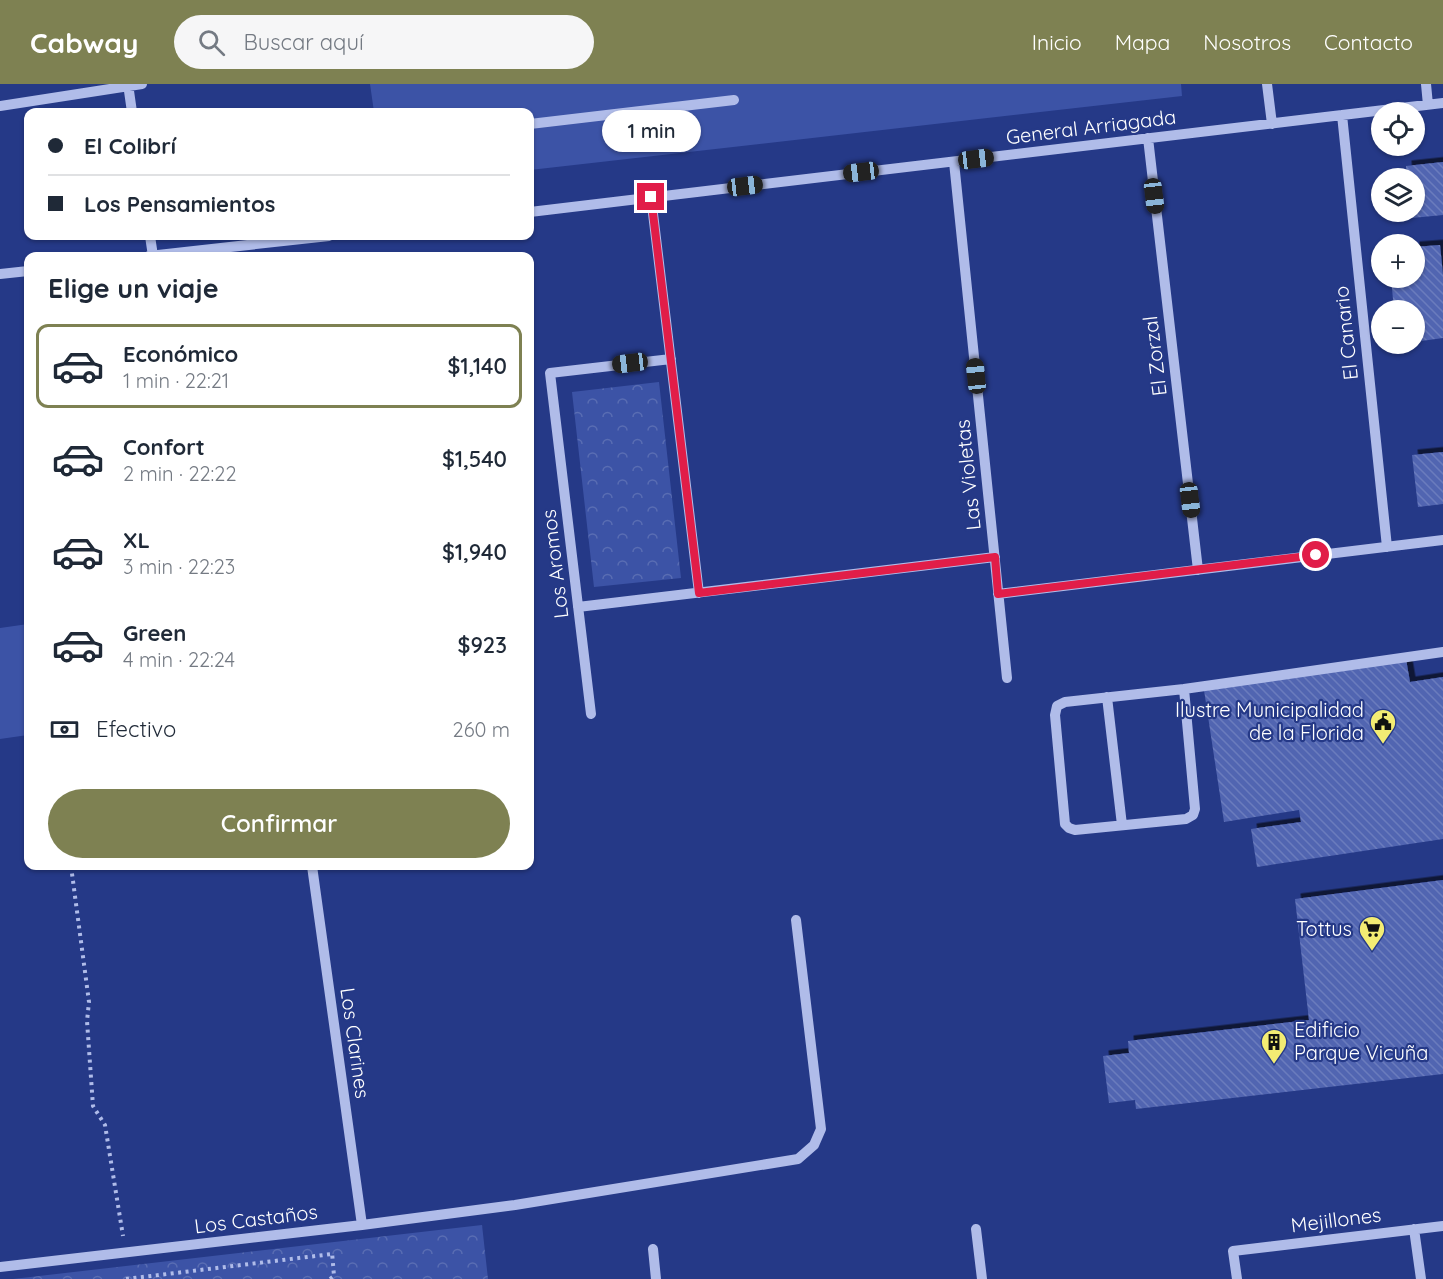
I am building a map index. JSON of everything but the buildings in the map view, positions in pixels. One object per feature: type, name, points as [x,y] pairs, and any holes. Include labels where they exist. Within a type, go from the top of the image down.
[{"type":"street","points":[[0,106],[142,84]]},
{"type":"street","points":[[1267,84],[1272,124]]},
{"type":"street","points":[[1426,84],[1428,105]]},
{"type":"street","points":[[128,85],[131,108]]},
{"type":"street","points":[[534,124],[734,100]]},
{"type":"street","name":"General Arriagada","points":[[534,212],[1443,104]]},
{"type":"street","name":"El Canario","points":[[1342,115],[1387,547]]},
{"type":"street","name":"El Zorzal","points":[[1148,138],[1198,570]]},
{"type":"street","name":"Las Violetas","points":[[954,162],[1007,678]]},
{"type":"street","points":[[651,197],[699,593]]},
{"type":"street","points":[[228,252],[303,240]]},
{"type":"street","points":[[0,274],[24,271]]},
{"type":"street","name":"Los Aromos","points":[[591,714],[550,373],[671,358]]},
{"type":"street","points":[[998,594],[1443,540]]},
{"type":"street","points":[[578,607],[995,557]]},
{"type":"street","points":[[1184,689],[1195,809],[1193,815],[1186,819],[1075,830],[1069,828],[1065,824],[1055,715],[1057,706],[1065,702],[1184,689],[1443,652]]},
{"type":"street","points":[[1107,697],[1122,825]]},
{"type":"street","name":"Los Clarines","points":[[313,870],[362,1225]]},
{"type":"street","name":"Los Castaños","points":[[0,1266],[362,1225],[515,1205],[798,1159],[814,1145],[821,1129],[796,920]]},
{"type":"street","name":"Mejillones","points":[[1237,1279],[1233,1251],[1443,1226]]},
{"type":"street","points":[[976,1229],[982,1279]]},
{"type":"street","points":[[1414,1229],[1420,1279]]},
{"type":"street","points":[[653,1250],[656,1279]]},
{"type":"path","points":[[72,870],[89,1002],[87,1021],[93,1106],[105,1125],[125,1252]]},
{"type":"path","points":[[331,1228],[334,1278]]},
{"type":"path","points":[[126,1279],[332,1254]]},
{"type":"green space","points":[[370,84],[1181,84],[1182,96],[534,170],[534,108],[373,108]]},
{"type":"green space","points":[[659,382],[681,578],[594,587],[572,392]]},
{"type":"green space","points":[[24,625],[24,736],[0,739],[0,628]]},
{"type":"green space","points":[[482,1225],[488,1279],[13,1279]]},
{"type":"place","name":"Ilustre Municipalidad de la Florida","points":[[1383,745]]},
{"type":"place","name":"Tottus","points":[[1372,952]]},
{"type":"place","name":"Edificio Parque Vicuña","points":[[1274,1065]]},
{"type":"route","points":[[651,197],[699,593],[995,557],[998,594],[1316,555]]}]
